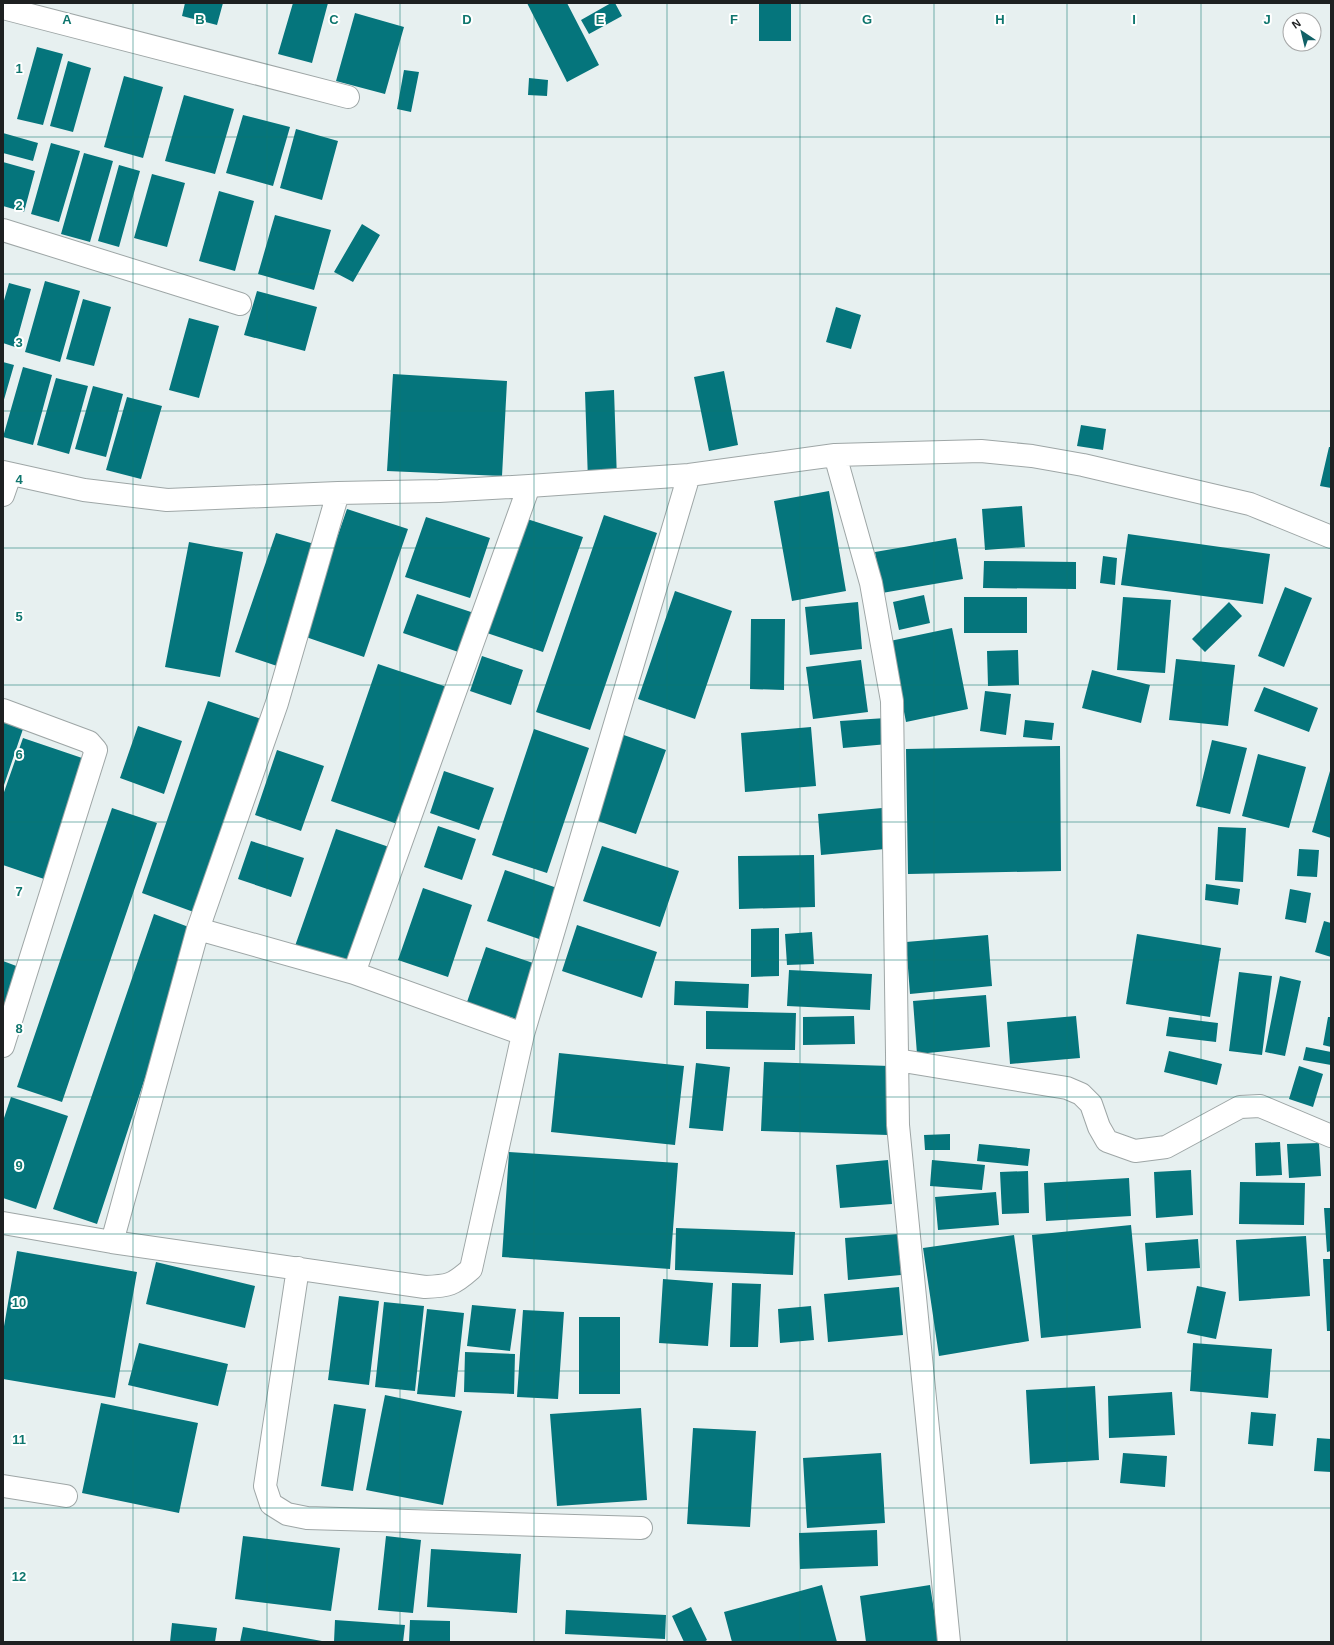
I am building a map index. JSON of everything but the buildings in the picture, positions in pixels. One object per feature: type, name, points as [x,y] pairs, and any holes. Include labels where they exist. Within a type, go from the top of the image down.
[{"type":"street","points":[[3,8],[348,96]]},
{"type":"street","points":[[3,230],[240,304]]},
{"type":"street","points":[[5,480],[166,500],[338,493],[439,491],[529,486],[689,475],[835,455],[981,451],[1032,456],[1083,465],[1250,504],[1331,537]]},
{"type":"street","points":[[835,455],[871,583],[892,701],[899,1133],[949,1642]]},
{"type":"street","points":[[3,1223],[112,1242],[425,1287],[442,1286],[457,1282],[471,1269],[523,1034],[689,475]]},
{"type":"street","points":[[354,973],[529,486]]},
{"type":"street","points":[[112,1242],[198,929],[277,703],[338,493]]},
{"type":"street","points":[[3,710],[89,742],[96,750],[3,1046]]},
{"type":"street","points":[[198,929],[354,973],[523,1034]]},
{"type":"street","points":[[897,1060],[1067,1088],[1080,1094],[1091,1104],[1099,1127],[1107,1141],[1135,1151],[1166,1147],[1240,1107],[1260,1106],[1331,1136]]},
{"type":"street","points":[[298,1268],[265,1486],[271,1504],[287,1514],[307,1518],[641,1528]]},
{"type":"street","points":[[3,1486],[66,1496]]}]
